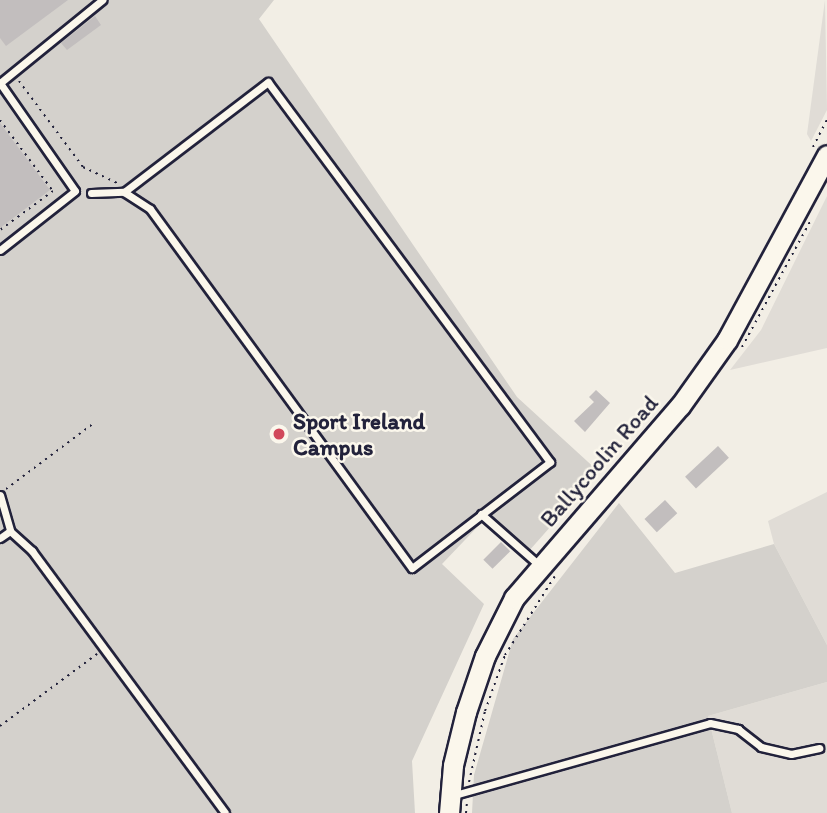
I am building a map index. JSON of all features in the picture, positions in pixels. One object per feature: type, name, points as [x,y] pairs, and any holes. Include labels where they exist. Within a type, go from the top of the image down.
[{"type":"street","name":"Ballycoolin Road","points":[[456,805],[460,738],[485,656],[514,598],[680,406],[727,340],[827,155]]},
{"type":"lane","points":[[0,250],[75,191],[0,83],[11,70],[102,0]]},
{"type":"lane","points":[[91,193],[124,192],[150,209],[412,568],[547,465],[549,457],[268,82],[124,192]]},
{"type":"lane","points":[[0,494],[10,531],[32,551],[225,813]]},
{"type":"lane","points":[[481,514],[540,566]]},
{"type":"lane","points":[[0,538],[10,531]]},
{"type":"lane","points":[[456,805],[710,723],[738,729],[771,750],[791,754],[819,748]]},
{"type":"path","points":[[11,70],[83,167],[115,181],[124,192]]},
{"type":"path","points":[[0,120],[53,191],[0,230]]},
{"type":"path","points":[[0,494],[94,423]]},
{"type":"path","points":[[0,726],[103,649]]},
{"type":"path","points":[[456,805],[466,813]]},
{"type":"shaded area","name":"Sport Ireland Campus","points":[[0,0],[274,0],[259,19],[517,397],[599,472],[528,552],[485,519],[442,564],[484,604],[412,761],[415,813],[0,813]]},
{"type":"shaded area","points":[[825,0],[827,110],[811,141],[807,134]]},
{"type":"shaded area","points":[[827,196],[827,348],[730,370],[761,330]]},
{"type":"shaded area","points":[[827,492],[827,645],[774,544],[768,521]]},
{"type":"shaded area","points":[[619,503],[675,573],[774,544],[827,645],[827,682],[708,716],[732,813],[472,813],[474,775],[513,639]]},
{"type":"shaded area","points":[[827,682],[827,813],[732,813],[708,716]]},
{"type":"building","points":[[0,0],[68,0],[6,46],[0,38]]},
{"type":"building","points":[[95,16],[101,25],[67,50],[61,43]]},
{"type":"building","points":[[0,123],[50,190],[0,228]]},
{"type":"building","points":[[596,390],[610,403],[585,432],[574,421],[594,402],[589,397]]},
{"type":"building","points":[[718,446],[729,458],[696,488],[685,477]]},
{"type":"building","points":[[665,500],[677,513],[657,532],[645,519]]},
{"type":"building","points":[[501,542],[510,551],[493,569],[483,560]]},
{"type":"place","name":"Sport Ireland Campus","points":[[279,434]]}]
